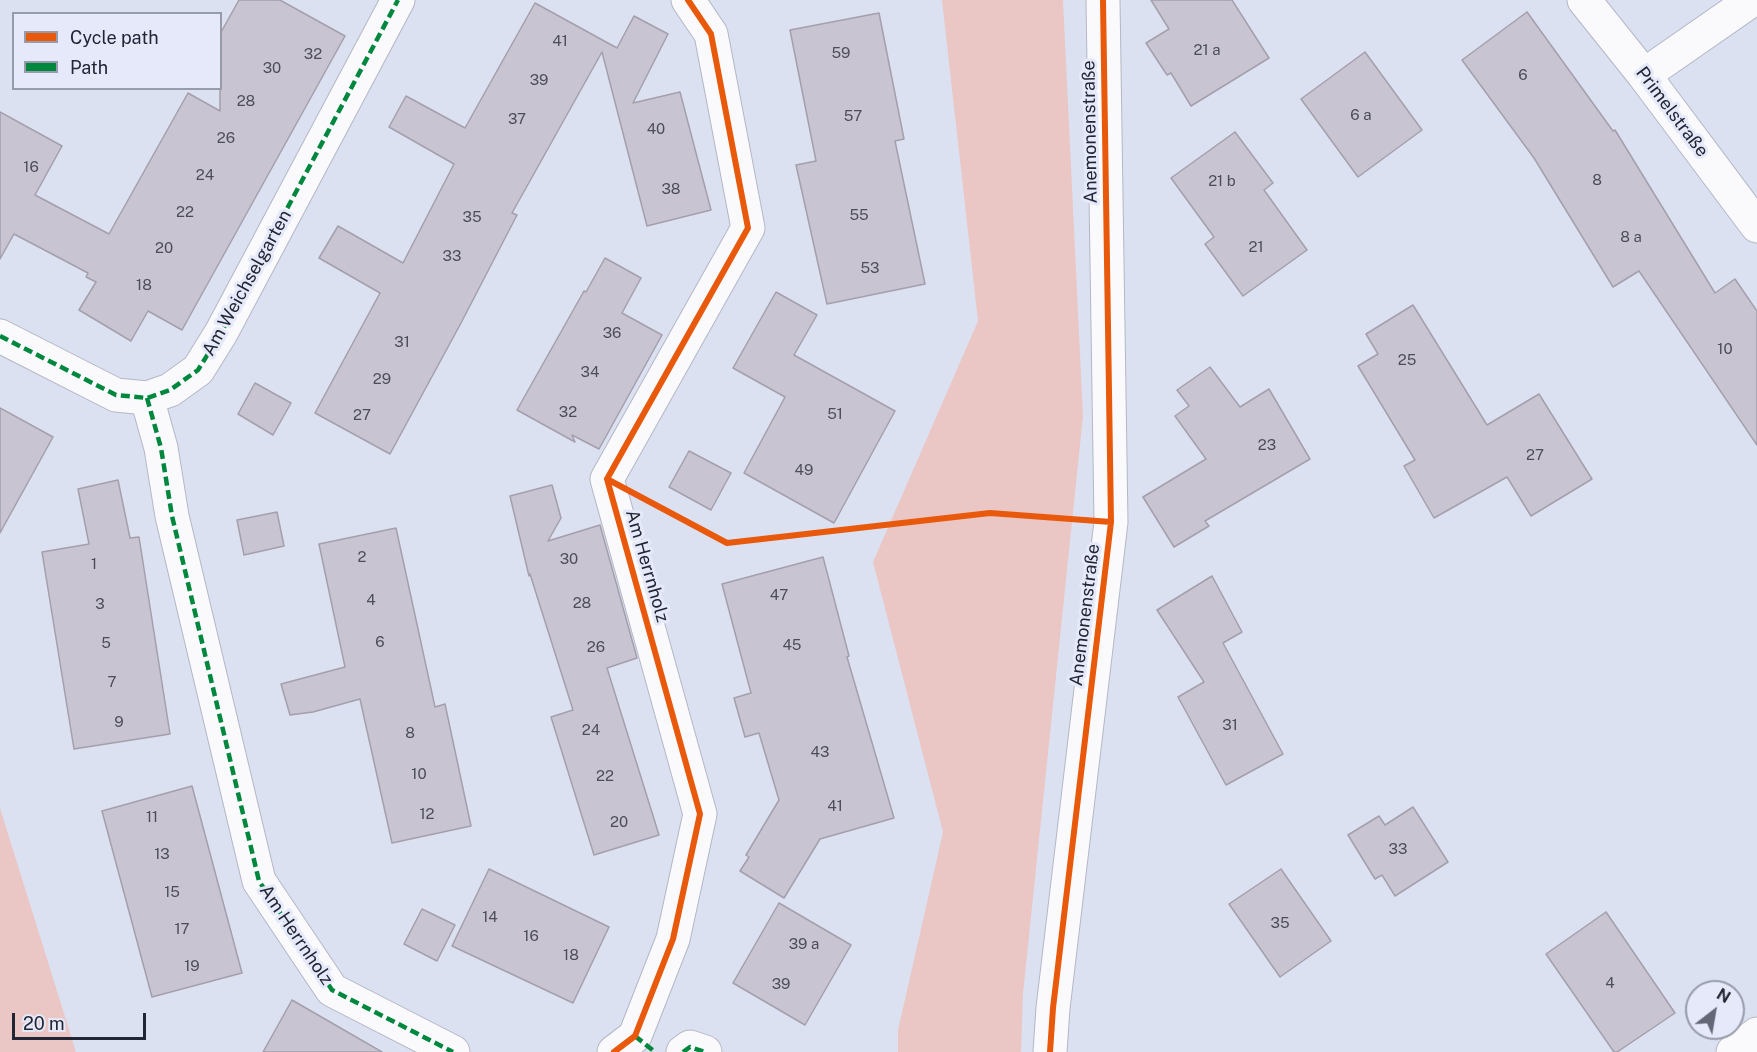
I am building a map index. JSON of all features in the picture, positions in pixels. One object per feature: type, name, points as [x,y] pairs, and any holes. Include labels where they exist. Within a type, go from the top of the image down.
[{"type":"street","name":"Am Weichselgarten","points":[[0,336],[117,395],[147,398],[170,390],[198,370],[398,0]]},
{"type":"street","name":"Am Herrnholz","points":[[635,1047],[673,939],[700,814],[607,479],[748,228],[711,33],[688,0]]},
{"type":"street","name":"Anemonenstraße","points":[[1050,1052],[1053,1008],[1111,522],[1103,0]]},
{"type":"street","name":"Primelstraße","points":[[1584,0],[1644,75],[1757,226]]},
{"type":"street","points":[[1644,75],[1752,0]]},
{"type":"street","name":"Am Herrnholz","points":[[147,398],[161,448],[172,516],[259,881],[332,990],[453,1052]]},
{"type":"street","points":[[1733,1052],[1757,1035]]},
{"type":"street","points":[[683,1052],[690,1047],[705,1052]]},
{"type":"shaded area","points":[[942,0],[1063,0],[1083,416],[1023,994],[1021,1052],[898,1052],[898,1030],[943,832],[873,562],[978,321]]},
{"type":"shaded area","points":[[0,808],[76,1052],[0,1052]]},
{"type":"building","points":[[239,0],[280,0],[345,36],[182,330],[148,311],[131,341],[79,310],[96,282],[86,277],[88,273],[14,234],[0,259],[0,112],[62,146],[35,195],[109,234],[188,93],[220,111],[222,30]]},
{"type":"building","points":[[1151,0],[1232,0],[1269,58],[1191,106],[1171,73],[1167,75],[1146,43],[1169,29]]},
{"type":"building","points":[[535,3],[617,48],[634,16],[668,34],[633,103],[680,92],[711,210],[647,226],[602,52],[512,213],[517,215],[390,454],[315,413],[380,293],[319,258],[338,226],[403,263],[454,164],[389,127],[406,96],[465,128]]},
{"type":"building","points":[[1527,12],[1613,131],[1615,130],[1715,293],[1735,279],[1757,311],[1757,445],[1639,271],[1613,287],[1534,158],[1462,60]]},
{"type":"building","points":[[879,13],[904,139],[895,141],[925,284],[827,304],[796,165],[816,161],[790,30]]},
{"type":"building","points":[[1365,52],[1422,130],[1358,177],[1301,99]]},
{"type":"building","points":[[1235,132],[1273,183],[1264,190],[1307,250],[1243,296],[1205,244],[1214,237],[1171,178]]},
{"type":"building","points":[[605,258],[641,278],[622,313],[662,335],[599,449],[572,435],[575,442],[517,410]]},
{"type":"building","points":[[776,292],[817,315],[794,355],[895,411],[834,523],[744,473],[785,397],[733,368]]},
{"type":"building","points":[[1413,305],[1487,425],[1539,394],[1592,479],[1531,516],[1507,477],[1434,518],[1404,466],[1415,460],[1358,366],[1378,354],[1366,334]]},
{"type":"building","points":[[1210,367],[1240,407],[1269,389],[1310,459],[1205,521],[1209,526],[1174,547],[1143,497],[1206,459],[1175,416],[1189,406],[1177,390]]},
{"type":"building","points":[[255,383],[291,403],[273,435],[238,414]]},
{"type":"building","points":[[0,408],[53,437],[0,533]]},
{"type":"building","points":[[689,451],[731,473],[711,510],[669,487]]},
{"type":"building","points":[[118,480],[130,538],[139,537],[170,734],[74,749],[42,552],[89,544],[78,489]]},
{"type":"building","points":[[552,485],[561,518],[548,541],[600,525],[637,658],[607,668],[659,835],[594,855],[551,717],[573,710],[530,574],[529,576],[510,496]]},
{"type":"building","points":[[277,512],[284,546],[244,555],[237,520]]},
{"type":"building","points":[[396,528],[435,707],[445,704],[471,826],[392,843],[360,699],[313,712],[290,715],[281,684],[345,667],[319,544]]},
{"type":"building","points":[[823,557],[849,656],[847,657],[894,818],[820,839],[784,898],[740,871],[749,857],[746,855],[779,800],[759,733],[745,737],[734,698],[751,693],[722,584]]},
{"type":"building","points":[[1212,576],[1242,632],[1223,643],[1283,754],[1226,785],[1178,697],[1204,682],[1157,610]]},
{"type":"building","points":[[192,786],[242,973],[152,997],[102,811]]},
{"type":"building","points":[[1413,807],[1448,862],[1395,896],[1382,875],[1375,879],[1348,835],[1379,816],[1385,825]]},
{"type":"building","points":[[489,869],[609,927],[573,1003],[452,946]]},
{"type":"building","points":[[1281,869],[1331,941],[1280,977],[1229,904]]},
{"type":"building","points":[[779,903],[851,945],[805,1025],[733,983]]},
{"type":"building","points":[[422,909],[455,925],[437,961],[404,944]]},
{"type":"building","points":[[1606,912],[1675,1013],[1617,1052],[1614,1052],[1546,954]]},
{"type":"building","points":[[292,1000],[382,1052],[263,1052]]},
{"type":"marked path","points":[[0,336],[116,395],[147,398],[170,390],[198,370],[221,333],[398,0]]},
{"type":"marked path","points":[[147,398],[161,448],[172,516],[259,881],[332,990],[453,1052]]},
{"type":"marked path","points":[[635,1036],[655,1052]]},
{"type":"marked path","points":[[683,1052],[690,1047],[705,1052]]},
{"type":"cycle path","points":[[614,1052],[635,1036],[673,939],[700,814],[607,479],[748,228],[711,34],[688,0]]},
{"type":"cycle path","points":[[1050,1052],[1053,1008],[1111,522],[1103,0]]},
{"type":"cycle path","points":[[607,479],[727,543],[990,513],[1111,522]]}]
